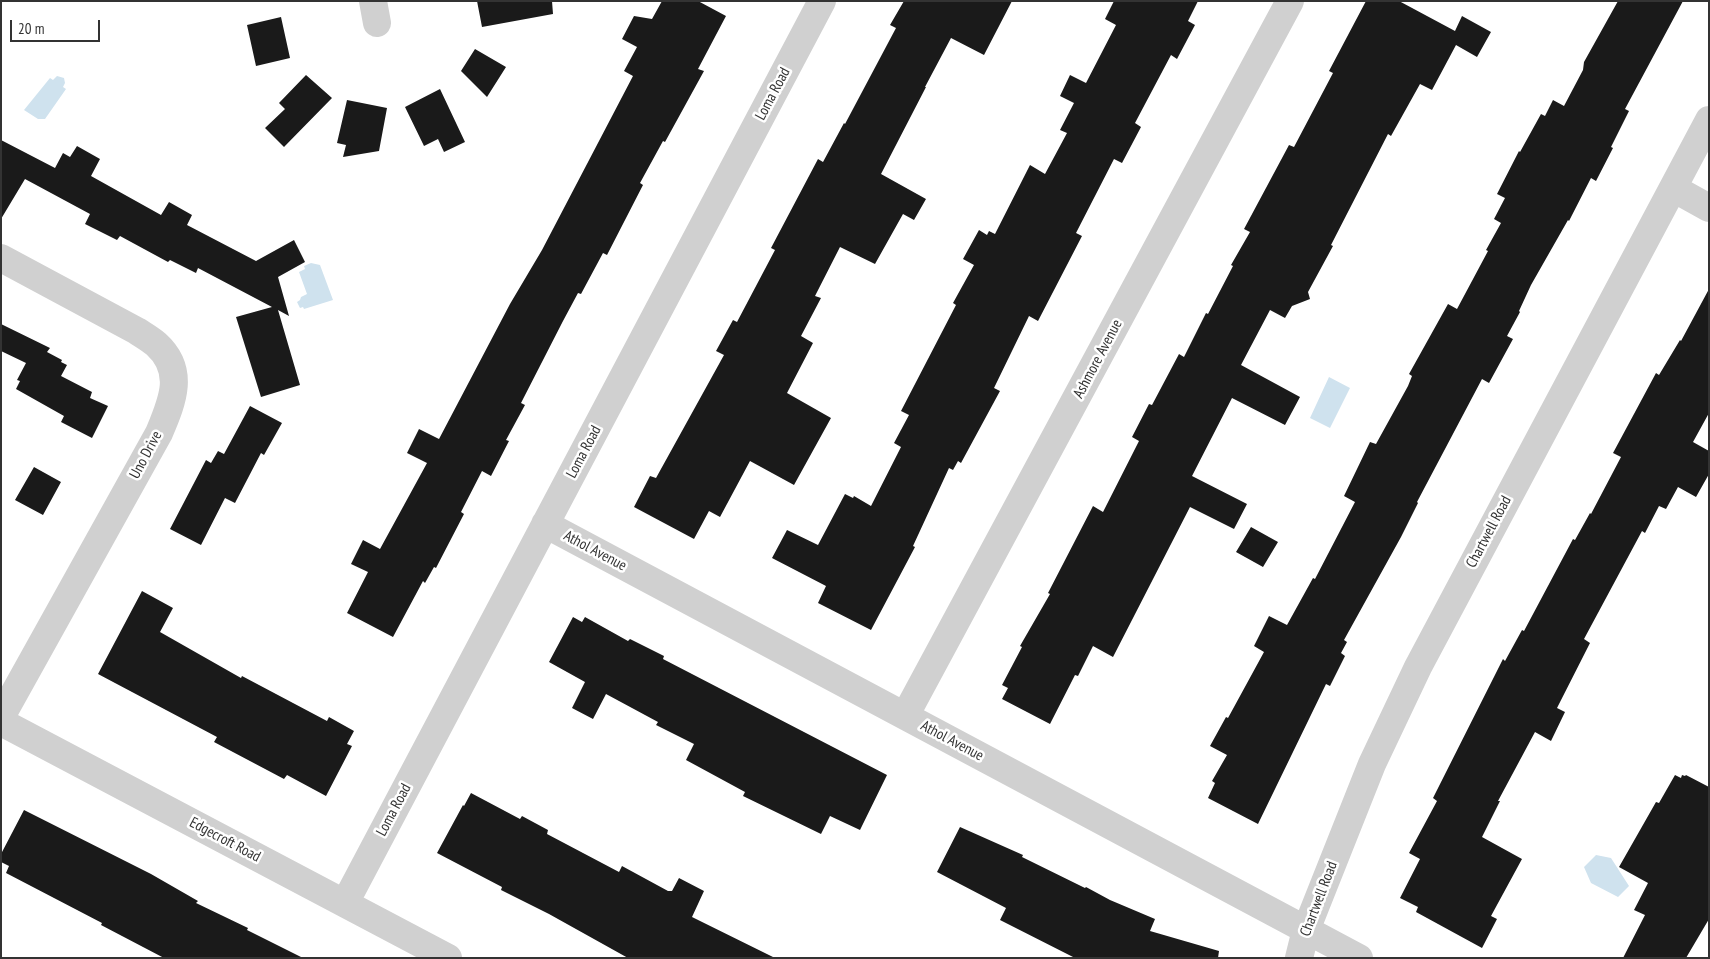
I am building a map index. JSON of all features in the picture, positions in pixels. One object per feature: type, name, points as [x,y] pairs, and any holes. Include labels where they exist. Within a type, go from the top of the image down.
[{"type":"street","name":"Loma Road","points":[[345,902],[822,1]]},
{"type":"street","name":"Ashmore Avenue","points":[[905,716],[1290,1]]},
{"type":"street","name":"Chartwell Road","points":[[1299,958],[1306,930],[1372,764],[1418,667],[1709,120]]},
{"type":"street","points":[[1673,188],[1709,208]]},
{"type":"street","name":"Uno Drive","points":[[1,258],[137,331],[156,344],[170,362],[175,382],[170,406],[159,432],[1,717]]},
{"type":"street","name":"Athol Avenue","points":[[545,524],[1359,958]]},
{"type":"street","name":"Edgecroft Road","points":[[1,722],[448,958]]},
{"type":"water","points":[[57,76],[64,78],[65,83],[63,87],[66,89],[45,119],[38,119],[24,110],[50,78],[53,80]]},
{"type":"water","points":[[311,263],[320,265],[333,300],[304,309],[303,307],[300,308],[297,302],[307,294],[299,272],[305,269],[304,266]]},
{"type":"water","points":[[1329,377],[1350,388],[1330,428],[1310,418]]},
{"type":"water","points":[[1596,855],[1611,858],[1629,886],[1618,897],[1591,883],[1584,867]]},
{"type":"building","points":[[477,1],[552,1],[553,14],[482,27]]},
{"type":"building","points":[[662,1],[698,1],[726,16],[698,69],[704,71],[640,183],[643,185],[607,255],[603,253],[581,294],[578,293],[563,321],[521,403],[525,405],[506,440],[509,441],[491,476],[482,471],[461,512],[464,514],[436,568],[434,567],[425,583],[423,581],[393,637],[347,613],[368,572],[351,564],[363,540],[380,549],[427,463],[407,453],[419,429],[439,439],[510,304],[542,250],[633,76],[624,71],[637,47],[622,39],[634,16],[652,19]]},
{"type":"building","points":[[904,1],[1012,1],[984,55],[951,38],[881,174],[926,199],[914,220],[903,214],[875,264],[840,247],[815,296],[821,298],[801,336],[813,343],[787,393],[831,418],[794,485],[750,461],[720,517],[709,511],[694,539],[634,507],[650,476],[656,478],[724,355],[716,351],[733,320],[737,322],[775,250],[771,248],[818,159],[823,162],[845,124],[896,28],[890,25]]},
{"type":"building","points":[[1114,1],[1198,1],[1188,21],[1195,25],[1177,59],[1171,55],[1135,123],[1141,127],[1122,163],[1114,159],[1076,233],[1082,236],[1038,321],[1029,316],[994,388],[1000,391],[961,463],[958,461],[953,470],[949,468],[913,546],[915,547],[871,630],[818,603],[826,586],[772,558],[787,530],[818,545],[845,494],[853,498],[854,496],[871,506],[901,447],[894,443],[909,415],[901,411],[956,305],[953,303],[974,265],[963,259],[979,230],[987,235],[989,231],[995,234],[1030,165],[1045,174],[1067,133],[1060,130],[1074,103],[1060,96],[1070,75],[1086,83],[1116,25],[1105,19]]},
{"type":"building","points":[[1366,1],[1399,1],[1455,31],[1462,16],[1491,32],[1477,57],[1456,45],[1432,90],[1420,84],[1391,136],[1388,134],[1331,245],[1333,246],[1308,292],[1310,299],[1292,306],[1285,318],[1270,310],[1241,365],[1300,397],[1285,425],[1232,398],[1192,476],[1247,504],[1234,529],[1190,507],[1113,657],[1093,646],[1078,676],[1075,675],[1050,724],[1002,699],[1008,688],[1002,685],[1022,647],[1020,646],[1050,594],[1048,593],[1093,506],[1103,512],[1139,441],[1132,437],[1149,404],[1152,405],[1179,354],[1184,357],[1206,313],[1208,314],[1233,266],[1231,265],[1250,232],[1244,229],[1289,145],[1294,147],[1333,73],[1329,71]]},
{"type":"building","points":[[1618,1],[1683,1],[1625,109],[1629,111],[1596,181],[1591,178],[1569,221],[1531,285],[1520,312],[1507,336],[1513,339],[1489,383],[1482,379],[1417,502],[1401,537],[1344,640],[1347,642],[1341,653],[1345,656],[1330,686],[1326,684],[1258,824],[1208,798],[1215,783],[1212,781],[1227,755],[1210,746],[1226,717],[1228,718],[1264,652],[1254,646],[1269,616],[1287,625],[1313,578],[1315,579],[1355,502],[1344,496],[1370,442],[1376,444],[1408,386],[1412,376],[1409,374],[1448,304],[1457,309],[1488,251],[1486,250],[1501,223],[1494,219],[1505,198],[1497,194],[1519,151],[1541,114],[1545,116],[1553,100],[1564,106],[1583,70],[1584,62]]},
{"type":"building","points":[[281,17],[290,58],[256,66],[247,25]]},
{"type":"building","points":[[475,49],[506,67],[487,97],[461,71]]},
{"type":"building","points":[[306,75],[332,98],[284,147],[265,128],[285,109],[279,103]]},
{"type":"building","points":[[440,89],[465,142],[444,152],[438,139],[424,146],[405,107]]},
{"type":"building","points":[[347,100],[387,108],[379,151],[343,157],[346,145],[337,143]]},
{"type":"building","points":[[1,140],[55,168],[63,153],[70,157],[77,146],[100,159],[91,176],[161,215],[169,202],[192,215],[187,225],[256,261],[294,240],[305,262],[278,277],[289,316],[278,310],[300,385],[261,397],[236,317],[272,307],[198,268],[196,273],[170,260],[168,262],[120,236],[117,240],[85,224],[90,214],[25,179],[1,219]]},
{"type":"building","points":[[1709,289],[1709,413],[1693,442],[1709,451],[1709,474],[1696,497],[1678,487],[1666,509],[1659,506],[1645,533],[1642,531],[1584,639],[1590,643],[1557,708],[1565,712],[1551,741],[1535,732],[1498,801],[1500,801],[1482,837],[1522,859],[1491,916],[1497,919],[1482,948],[1416,912],[1418,907],[1400,898],[1420,859],[1409,853],[1437,801],[1433,798],[1503,659],[1505,661],[1522,630],[1524,631],[1573,539],[1575,540],[1591,514],[1621,457],[1613,453],[1656,373],[1659,375],[1681,341]]},
{"type":"building","points":[[1,324],[50,348],[47,352],[67,365],[61,376],[92,392],[90,398],[108,406],[92,438],[61,422],[64,416],[16,389],[20,381],[17,380],[26,363],[1,351]]},
{"type":"building","points":[[250,406],[282,423],[264,455],[261,453],[235,503],[225,498],[201,545],[170,529],[206,460],[211,463],[218,451],[224,454]]},
{"type":"building","points":[[34,467],[61,482],[43,515],[15,500]]},
{"type":"building","points":[[1251,527],[1278,542],[1263,567],[1236,552]]},
{"type":"building","points":[[142,591],[173,608],[160,632],[241,678],[242,676],[327,721],[329,717],[354,731],[347,744],[352,746],[326,796],[287,775],[284,779],[214,742],[217,737],[98,674]]},
{"type":"building","points":[[573,617],[582,622],[585,617],[628,641],[630,639],[664,656],[663,659],[887,775],[860,830],[830,816],[821,834],[743,796],[745,792],[686,760],[694,744],[656,725],[658,722],[606,694],[593,719],[572,708],[585,682],[549,662]]},
{"type":"building","points":[[1675,775],[1681,778],[1682,775],[1686,775],[1709,787],[1709,919],[1686,958],[1623,958],[1645,915],[1634,910],[1648,883],[1619,867],[1656,802],[1659,803]]},
{"type":"building","points":[[471,793],[520,819],[522,816],[548,830],[547,834],[619,872],[622,866],[668,891],[672,891],[679,878],[704,891],[692,917],[775,958],[628,958],[501,890],[502,887],[437,853]]},
{"type":"building","points":[[24,810],[151,874],[198,901],[196,903],[248,928],[247,930],[303,958],[164,958],[101,925],[102,923],[6,873],[9,866],[1,862],[1,854]]},
{"type":"building","points":[[960,827],[1023,855],[1022,857],[1110,900],[1155,919],[1150,931],[1219,951],[1218,958],[1075,958],[1000,920],[1006,908],[937,872]]}]
